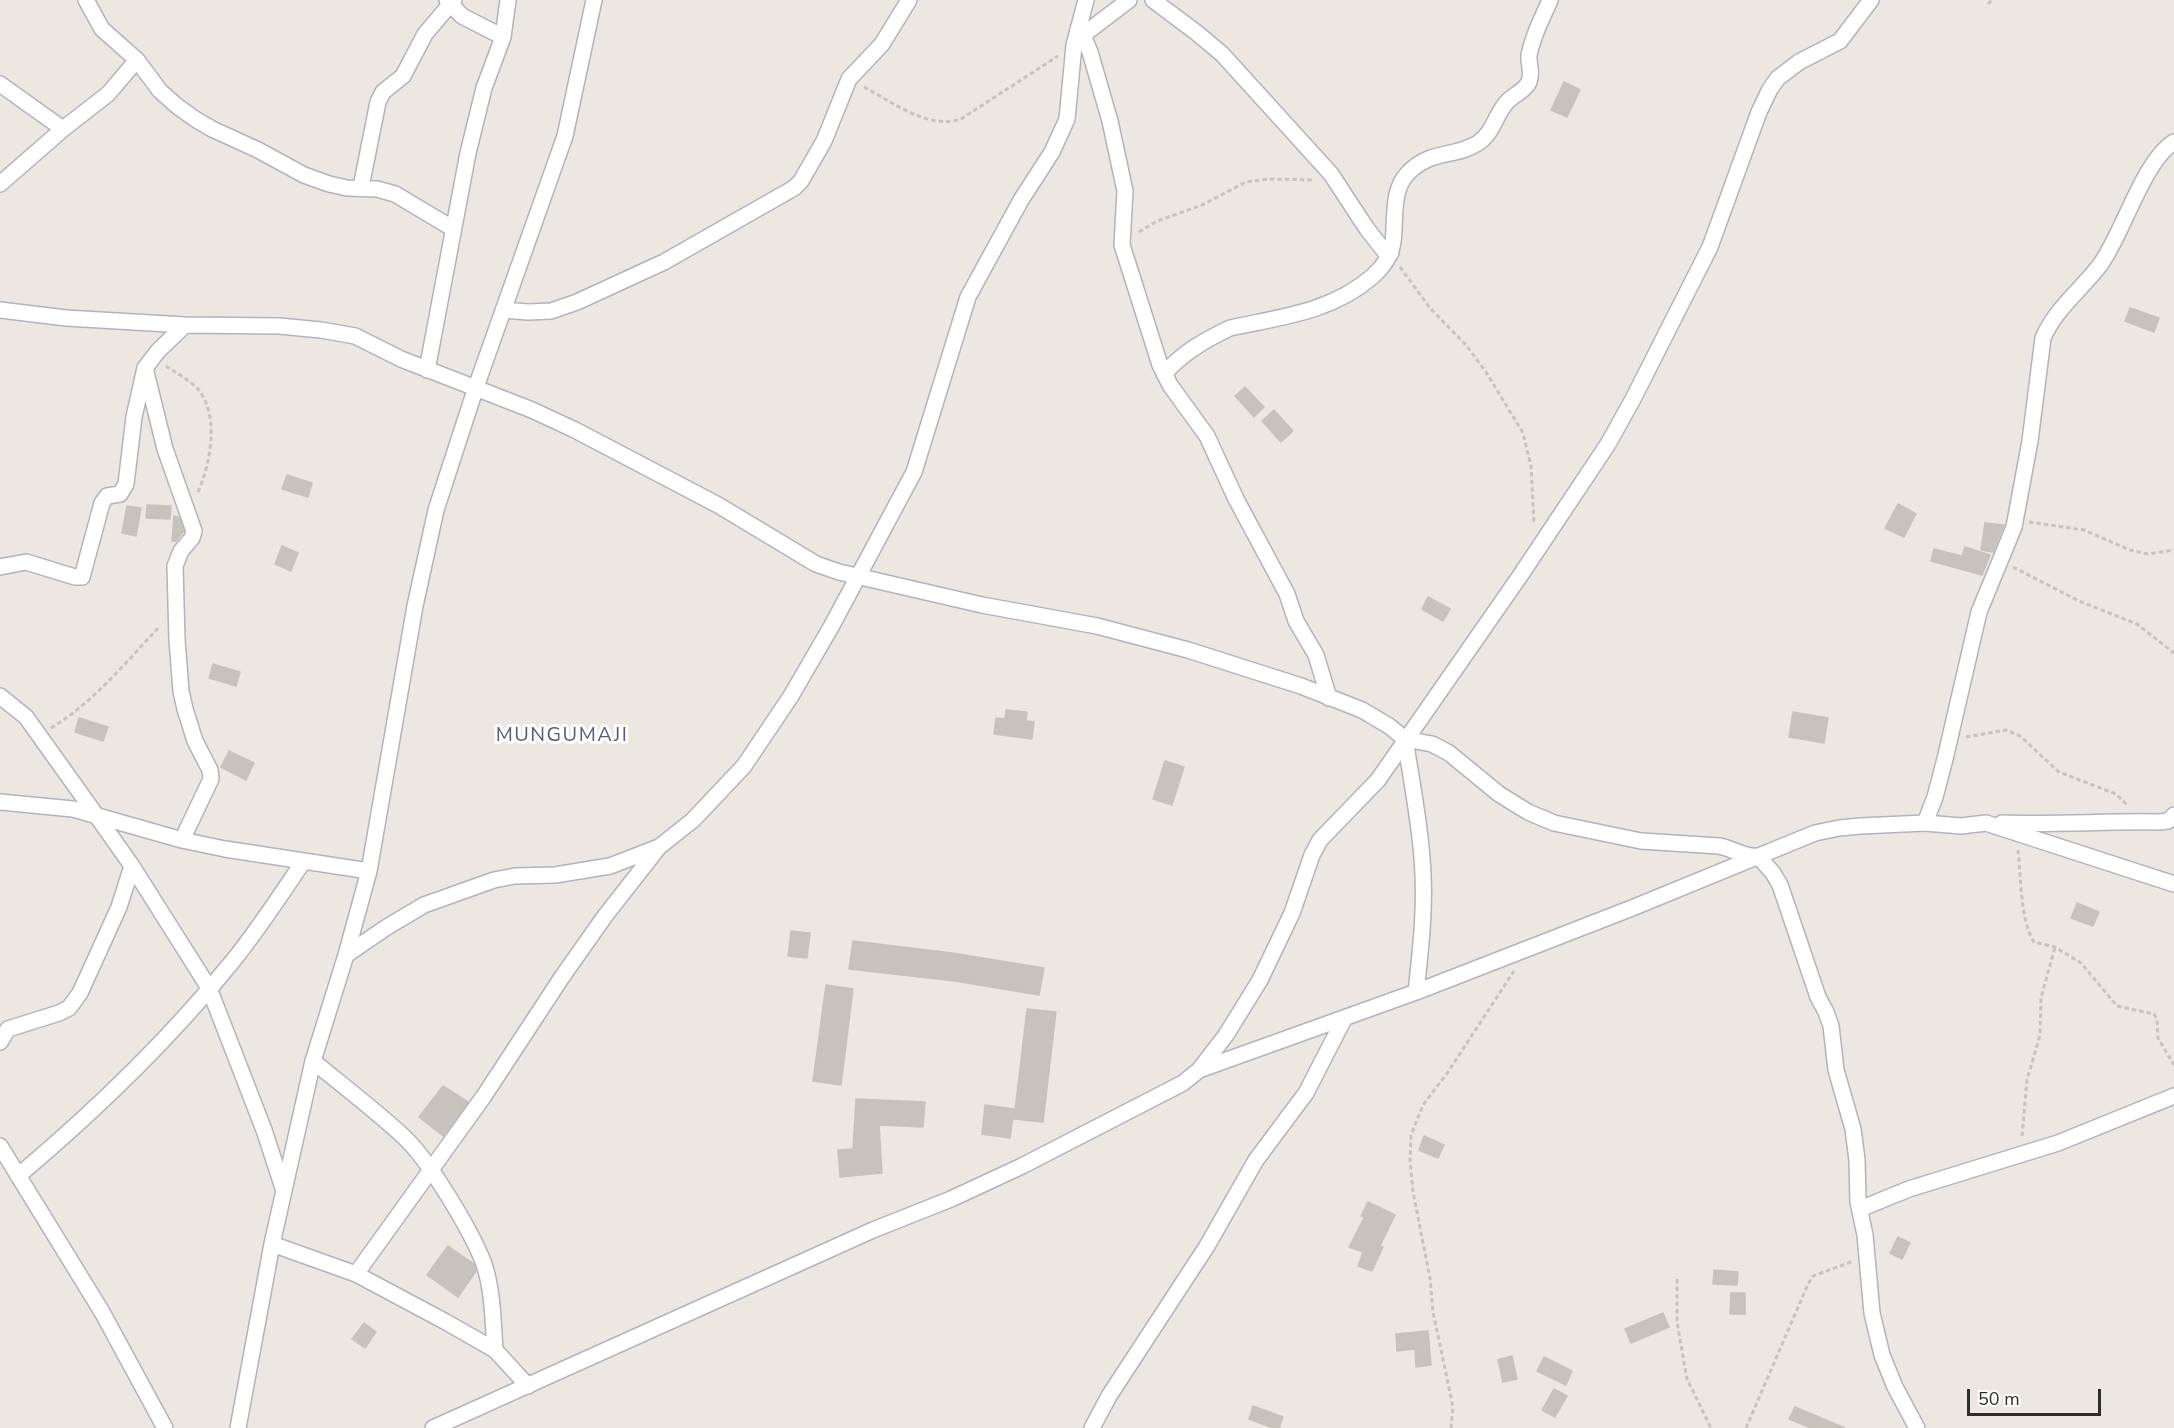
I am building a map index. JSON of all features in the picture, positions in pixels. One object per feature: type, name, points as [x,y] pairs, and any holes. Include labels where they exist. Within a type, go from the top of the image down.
[{"type":"street","points":[[86,0],[102,29],[137,60],[160,91],[177,106],[212,129],[304,175],[346,188],[377,189],[395,195],[452,228]]},
{"type":"street","points":[[427,370],[452,228],[484,88],[502,37],[508,0]]},
{"type":"street","points":[[238,1428],[272,1244],[313,1061],[369,871],[415,606],[436,510],[476,387],[565,136],[594,0]]},
{"type":"street","points":[[503,310],[550,311],[577,302],[664,262],[794,188],[801,181],[825,141],[849,79],[882,44],[909,0]]},
{"type":"street","points":[[356,1274],[483,1096],[562,976],[658,847],[693,820],[744,766],[791,696],[831,627],[914,472],[968,297],[994,246],[1061,135],[1068,113],[1086,0]]},
{"type":"street","points":[[1079,36],[1129,0]]},
{"type":"street","points":[[1153,0],[1222,54],[1335,180],[1376,241],[1386,253],[1390,253]]},
{"type":"street","points":[[1164,374],[1173,363],[1196,346],[1230,328],[1306,313],[1349,294],[1381,269],[1390,253],[1399,187],[1406,174],[1418,163],[1475,145],[1487,136],[1506,104],[1529,82],[1531,73],[1528,58],[1531,46],[1536,27],[1550,0]]},
{"type":"street","points":[[433,1428],[873,1230],[951,1199],[1022,1166],[1183,1083],[1199,1070],[1226,1035],[1260,980],[1292,913],[1312,855],[1320,840],[1370,789],[1536,553],[1608,444],[1689,288],[1719,223],[1759,112],[1770,90],[1778,78],[1799,62],[1840,41],[1871,0]]},
{"type":"street","points":[[361,187],[378,102],[383,92],[403,76],[425,34],[450,2],[462,16],[502,37]]},
{"type":"street","points":[[1079,36],[1100,82],[1121,169],[1125,191],[1122,245],[1164,374],[1207,436],[1236,499],[1287,594],[1296,621],[1316,655],[1329,698]]},
{"type":"street","points":[[0,184],[63,129],[108,94],[137,60]]},
{"type":"street","points":[[0,84],[63,129]]},
{"type":"street","points":[[1925,823],[1935,797],[1950,740],[1979,612],[2016,520],[2028,452],[2043,338],[2054,316],[2099,266],[2121,229],[2137,192],[2156,162],[2174,142]]},
{"type":"street","points":[[0,310],[66,318],[185,326],[251,325],[355,336],[427,370],[476,387],[575,430],[718,505],[816,564],[839,572],[982,605],[1097,626],[1157,641],[1301,686],[1362,710],[1389,726],[1405,739],[1432,744],[1449,753],[1498,794],[1528,812],[1554,823],[1641,841],[1728,847],[1750,857],[1758,856]]},
{"type":"street","points":[[0,567],[26,562],[75,578],[82,577],[102,503],[107,496],[120,494],[126,484],[134,417],[149,363],[169,339],[185,326]]},
{"type":"street","points":[[149,363],[165,449],[194,531],[192,538],[181,550],[175,566],[175,609],[183,700],[195,741],[210,770],[211,779],[182,840]]},
{"type":"street","points":[[0,696],[26,717],[132,866],[209,988],[264,1130],[284,1191]]},
{"type":"street","points":[[1405,739],[1422,859],[1421,944],[1416,992]]},
{"type":"street","points":[[0,802],[73,809],[182,840],[303,862],[369,871]]},
{"type":"street","points":[[1199,1070],[1416,992],[1632,908],[1815,833],[1839,828],[1925,823],[1961,826],[1986,823],[2046,825],[2096,821],[2164,822],[2174,816]]},
{"type":"street","points":[[1986,823],[2174,884]]},
{"type":"street","points":[[346,955],[387,927],[424,906],[494,880],[514,876],[555,875],[610,866],[658,847]]},
{"type":"street","points":[[1758,856],[1780,885],[1818,997],[1831,1026],[1836,1070],[1856,1145],[1860,1209],[1872,1313],[1882,1355],[1894,1387],[1917,1428]]},
{"type":"street","points":[[18,1176],[128,1077],[209,988],[260,926],[303,862]]},
{"type":"street","points":[[1,1036],[18,1024],[69,1008],[80,993],[119,907],[132,866]]},
{"type":"street","points":[[1092,1428],[1109,1396],[1207,1246],[1256,1160],[1306,1093],[1344,1019]]},
{"type":"street","points":[[313,1061],[406,1138],[454,1207],[484,1264],[489,1287],[495,1350]]},
{"type":"street","points":[[1860,1209],[1909,1189],[2058,1143],[2174,1096]]},
{"type":"street","points":[[2,1154],[102,1312],[165,1428]]},
{"type":"street","points":[[272,1244],[356,1274],[495,1350],[528,1386]]},
{"type":"path","points":[[1988,4],[1992,0]]},
{"type":"path","points":[[849,79],[922,117],[939,123],[949,123],[961,120],[1079,36]]},
{"type":"path","points":[[1122,245],[1157,221],[1200,206],[1246,182],[1269,179],[1335,180]]},
{"type":"path","points":[[1390,253],[1430,308],[1466,345],[1486,372],[1512,411],[1523,433],[1531,466],[1536,553]]},
{"type":"path","points":[[149,363],[196,387],[208,410],[211,437],[209,462],[206,474],[188,512]]},
{"type":"path","points":[[2016,520],[2057,524],[2084,530],[2130,550],[2148,554],[2174,550]]},
{"type":"path","points":[[2001,561],[2079,601],[2137,624],[2174,653]]},
{"type":"path","points":[[39,736],[70,717],[92,697],[175,609]]},
{"type":"path","points":[[1950,740],[2006,730],[2020,736],[2059,772],[2116,794],[2143,822]]},
{"type":"path","points":[[2016,833],[2029,934],[2034,942],[2055,947],[2081,963],[2117,1006],[2154,1014],[2157,1019],[2158,1038],[2174,1065]]},
{"type":"path","points":[[1451,1428],[1453,1407],[1433,1312],[1430,1278],[1413,1192],[1410,1160],[1411,1135],[1423,1105],[1448,1072],[1530,947]]},
{"type":"path","points":[[2008,1160],[2019,1148],[2021,1141],[2027,1080],[2040,1035],[2041,998],[2055,947]]},
{"type":"path","points":[[1746,1428],[1808,1284],[1814,1276],[1866,1254]]},
{"type":"path","points":[[1677,1279],[1677,1322],[1687,1379],[1711,1428]]},
{"type":"building","points":[[1564,82],[1580,90],[1567,117],[1551,110]]},
{"type":"building","points":[[2130,308],[2159,318],[2154,332],[2125,321]]},
{"type":"building","points":[[1245,387],[1264,407],[1254,417],[1235,396]]},
{"type":"building","points":[[1274,410],[1293,431],[1281,442],[1262,421]]},
{"type":"building","points":[[287,475],[312,483],[308,497],[282,489]]},
{"type":"building","points":[[1898,504],[1916,514],[1904,537],[1885,528]]},
{"type":"building","points":[[147,505],[171,506],[170,519],[146,518]]},
{"type":"building","points":[[127,506],[141,508],[136,536],[122,533]]},
{"type":"building","points":[[174,516],[179,517],[184,531],[176,541],[172,541]]},
{"type":"building","points":[[1985,523],[2004,525],[1993,552],[1981,550]]},
{"type":"building","points":[[282,546],[298,553],[291,571],[275,564]]},
{"type":"building","points":[[1965,547],[1990,555],[1982,575],[1931,561],[1934,549],[1962,556]]},
{"type":"building","points":[[1428,597],[1450,609],[1443,621],[1422,609]]},
{"type":"building","points":[[213,664],[240,672],[236,686],[209,678]]},
{"type":"building","points":[[1006,710],[1027,712],[1026,721],[1034,722],[1032,739],[994,734],[996,718],[1005,719]]},
{"type":"building","points":[[1793,712],[1828,718],[1824,743],[1789,737]]},
{"type":"building","points":[[79,718],[108,727],[103,741],[75,732]]},
{"type":"building","points":[[229,751],[254,763],[246,780],[221,767]]},
{"type":"building","points":[[1165,761],[1184,767],[1172,805],[1153,799]]},
{"type":"building","points":[[2077,903],[2099,912],[2093,926],[2071,918]]},
{"type":"building","points":[[791,931],[810,933],[807,958],[788,956]]},
{"type":"building","points":[[853,941],[952,953],[1044,968],[1039,995],[955,981],[849,969]]},
{"type":"building","points":[[826,985],[853,989],[841,1085],[813,1081]]},
{"type":"building","points":[[1027,1009],[1056,1012],[1043,1122],[1014,1119]]},
{"type":"building","points":[[443,1086],[468,1102],[443,1136],[419,1117]]},
{"type":"building","points":[[856,1099],[925,1102],[923,1127],[879,1125],[882,1173],[840,1177],[838,1150],[853,1149]]},
{"type":"building","points":[[985,1105],[1014,1109],[1010,1138],[982,1134]]},
{"type":"building","points":[[1424,1136],[1444,1145],[1438,1158],[1419,1150]]},
{"type":"building","points":[[1368,1202],[1395,1215],[1380,1246],[1383,1247],[1372,1271],[1358,1266],[1363,1252],[1349,1247],[1364,1218],[1361,1216]]},
{"type":"building","points":[[1898,1237],[1910,1243],[1902,1259],[1890,1253]]},
{"type":"building","points":[[448,1246],[474,1264],[476,1271],[458,1297],[427,1275]]},
{"type":"building","points":[[1714,1270],[1738,1272],[1737,1285],[1713,1284]]},
{"type":"building","points":[[1731,1293],[1745,1293],[1745,1314],[1730,1314]]},
{"type":"building","points":[[1663,1313],[1669,1327],[1631,1343],[1625,1329]]},
{"type":"building","points":[[364,1323],[376,1332],[365,1348],[352,1339]]},
{"type":"building","points":[[1428,1331],[1431,1365],[1416,1367],[1415,1349],[1397,1351],[1396,1334]]},
{"type":"building","points":[[1512,1356],[1517,1379],[1503,1382],[1498,1360]]},
{"type":"building","points":[[1544,1357],[1572,1371],[1566,1385],[1537,1371]]},
{"type":"building","points":[[1554,1389],[1567,1396],[1555,1417],[1542,1410]]},
{"type":"building","points":[[1253,1406],[1283,1417],[1279,1428],[1249,1419]]},
{"type":"building","points":[[1795,1407],[1845,1428],[1811,1428],[1789,1419]]},
{"type":"district","name":"MUNGUMAJI","points":[[562,736]]}]
